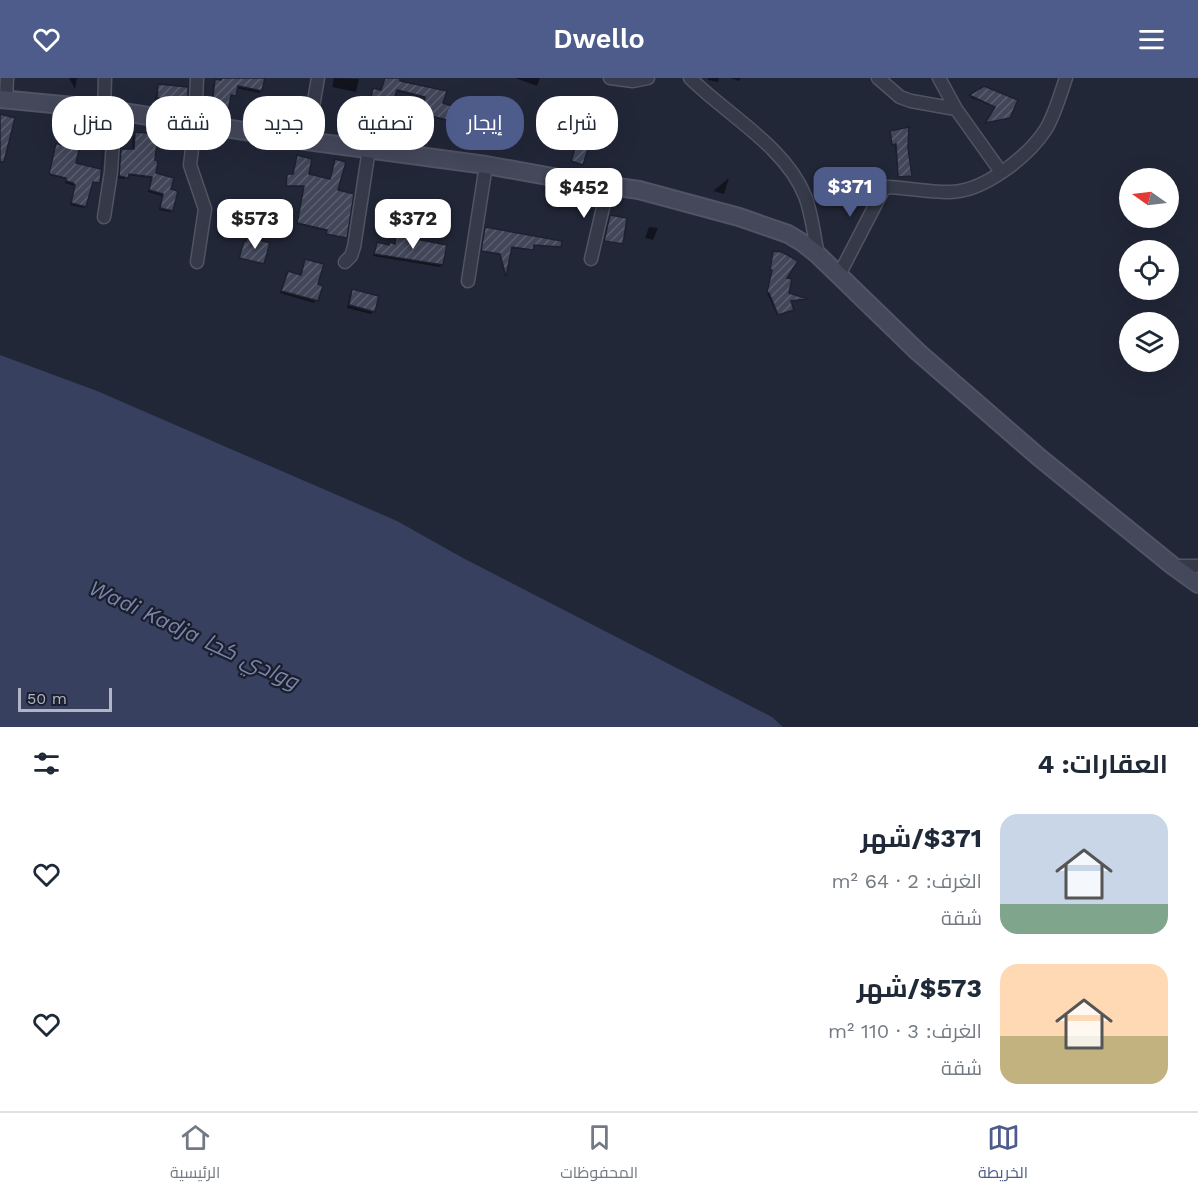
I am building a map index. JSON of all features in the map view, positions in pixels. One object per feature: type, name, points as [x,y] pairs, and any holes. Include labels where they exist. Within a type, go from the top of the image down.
[{"type":"main road","points":[[3,100],[52,105]]},
{"type":"main road","points":[[376,150],[639,190],[739,217],[788,234],[818,255],[918,352],[1040,458],[1198,584]]},
{"type":"street","points":[[3,100],[7,78]]},
{"type":"street","points":[[105,78],[107,96]]},
{"type":"street","points":[[196,96],[197,78]]},
{"type":"street","points":[[315,96],[318,78]]},
{"type":"street","points":[[610,78],[633,81],[648,78]]},
{"type":"street","points":[[690,78],[772,150],[797,180],[805,197],[818,255]]},
{"type":"street","points":[[878,78],[900,97],[956,110]]},
{"type":"street","points":[[939,78],[956,110],[1001,172]]},
{"type":"street","points":[[838,275],[883,190],[888,187],[961,191],[980,184],[1001,172],[1023,156],[1047,127],[1066,78]]},
{"type":"street","points":[[104,217],[111,172],[110,150]]},
{"type":"street","points":[[192,150],[190,165],[205,209],[197,262]]},
{"type":"street","points":[[345,262],[351,256],[354,247],[369,150]]},
{"type":"street","points":[[468,281],[486,165]]},
{"type":"street","points":[[591,259],[608,186]]},
{"type":"street","points":[[1173,566],[1198,566]]},
{"type":"water","name":"Wadi Kadja ووادي كجا","points":[[0,355],[97,391],[397,521],[461,557],[772,717],[783,727],[0,727]]},
{"type":"building","points":[[222,78],[265,78],[262,91],[238,86],[236,96],[213,96],[215,79],[221,80]]},
{"type":"building","points":[[385,78],[400,78],[400,81],[447,91],[443,103],[446,104],[446,120],[434,117],[434,96],[421,96],[397,90],[395,96],[371,96],[373,88],[381,90]]},
{"type":"building","points":[[158,84],[188,87],[188,96],[157,96]]},
{"type":"building","points":[[984,86],[1018,100],[1010,118],[985,123],[995,107],[969,95]]},
{"type":"building","points":[[0,114],[15,118],[4,162],[0,162]]},
{"type":"building","points":[[909,127],[908,148],[912,176],[898,177],[896,144],[892,145],[890,131]]},
{"type":"building","points":[[135,132],[146,133],[146,150],[156,150],[155,160],[158,161],[156,173],[174,178],[171,189],[178,191],[173,211],[160,208],[163,194],[149,190],[152,177],[129,174],[128,178],[119,176],[121,150],[134,149]]},
{"type":"building","points":[[54,150],[79,150],[76,163],[101,169],[104,150],[100,183],[93,182],[86,207],[71,203],[75,185],[73,183],[66,181],[66,178],[49,174]]},
{"type":"building","points":[[575,150],[588,150],[583,165],[571,161]]},
{"type":"building","points":[[297,155],[312,159],[309,174],[330,179],[335,159],[346,162],[338,190],[354,194],[347,238],[326,234],[327,230],[297,223],[304,186],[286,186],[287,174],[293,174]]},
{"type":"building","points":[[610,215],[627,218],[623,244],[604,241]]},
{"type":"building","points":[[485,227],[562,241],[561,247],[534,245],[533,250],[512,247],[506,277],[500,254],[481,251]]},
{"type":"building","points":[[396,235],[447,245],[443,265],[374,254],[377,242],[395,244]]},
{"type":"building","points":[[247,236],[270,243],[264,264],[239,258]]},
{"type":"building","points":[[773,251],[782,252],[798,261],[787,278],[792,279],[789,293],[808,299],[791,301],[794,310],[778,315],[767,292]]},
{"type":"building","points":[[305,259],[324,264],[318,284],[323,286],[318,301],[281,291],[288,271],[301,275]]},
{"type":"building","points":[[352,289],[379,296],[375,312],[349,305]]}]
